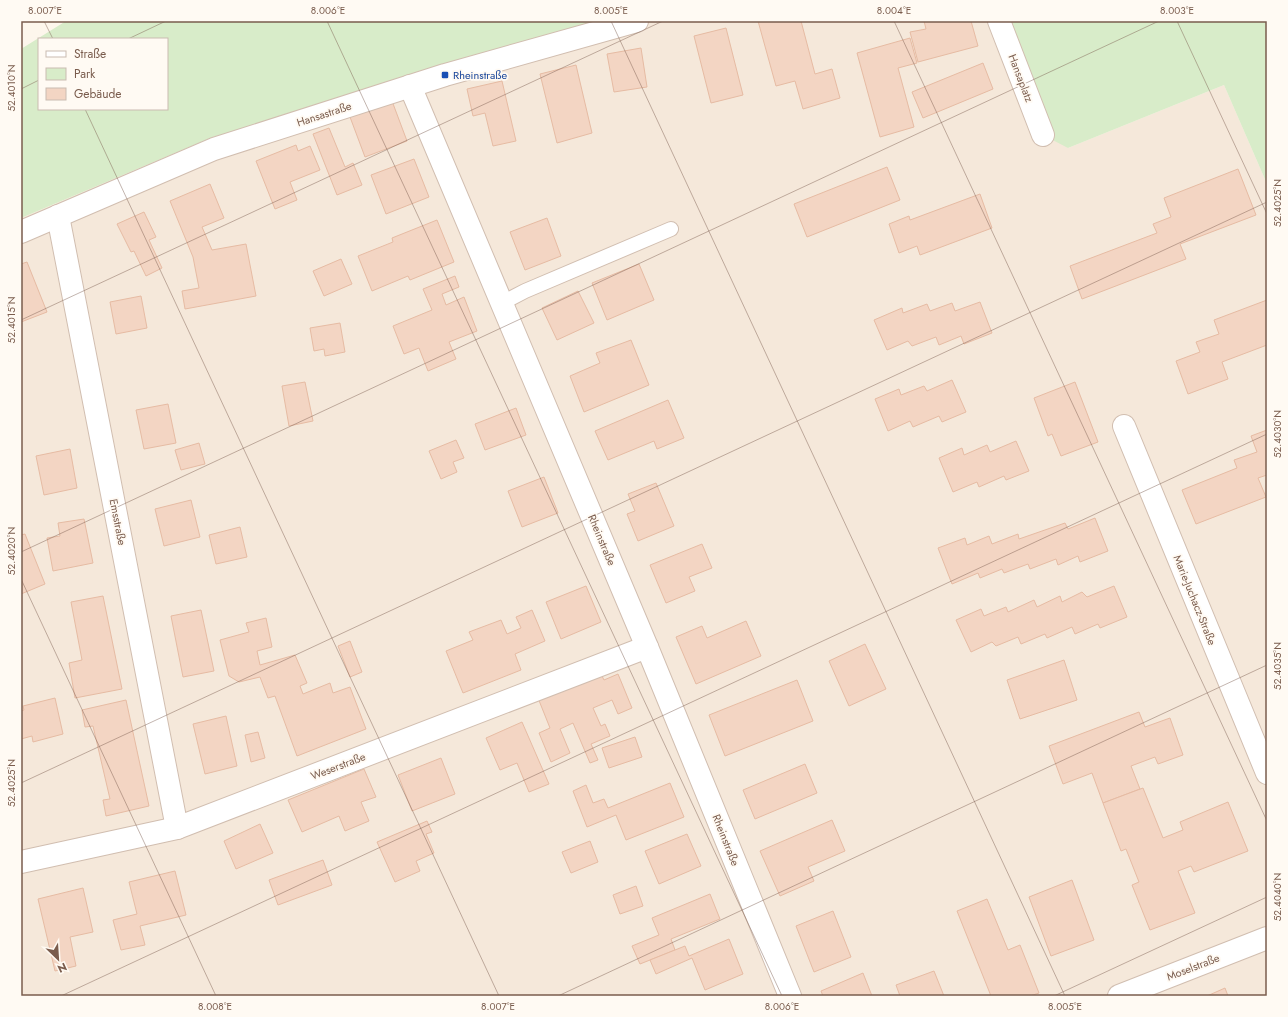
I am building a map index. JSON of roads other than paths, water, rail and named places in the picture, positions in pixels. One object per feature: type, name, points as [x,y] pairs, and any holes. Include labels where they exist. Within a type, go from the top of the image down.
[{"type":"street","name":"Hansastraße","points":[[21,232],[214,149],[410,86],[637,21]]},
{"type":"street","name":"Hansaplatz","points":[[1000,21],[1043,135]]},
{"type":"street","name":"Rheinstraße","points":[[410,86],[648,647],[790,996]]},
{"type":"street","name":"Emsstraße","points":[[58,216],[177,828]]},
{"type":"street","name":"Marie-Juchacz-Straße","points":[[1124,426],[1267,773]]},
{"type":"street","name":"Weserstraße","points":[[21,862],[177,828],[648,647]]},
{"type":"street","name":"Moselstraße","points":[[1118,996],[1267,938]]},
{"type":"lane","points":[[502,303],[525,291],[671,229]]},
{"type":"place","name":"Rheinstraße","points":[[445,75]]}]
